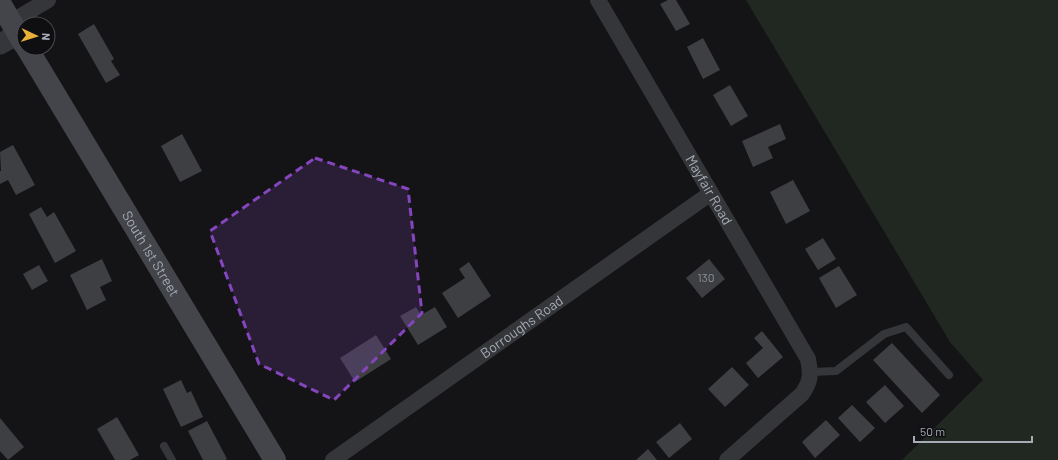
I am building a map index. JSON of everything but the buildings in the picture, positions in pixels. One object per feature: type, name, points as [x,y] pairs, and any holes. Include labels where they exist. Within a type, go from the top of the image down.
[{"type":"main road","name":"South 1st Street","points":[[0,3],[16,38]]},
{"type":"main road","name":"South 1st Street","points":[[27,56],[275,460]]},
{"type":"street","points":[[35,16],[48,0]]},
{"type":"street","name":"Mayfair Road","points":[[598,0],[806,353],[810,377]]},
{"type":"street","name":"Borroughs Road","points":[[333,460],[711,194]]},
{"type":"street","points":[[727,460],[802,394],[810,377]]},
{"type":"lane","points":[[810,377],[836,371],[884,334],[906,327],[948,375]]},
{"type":"lane","points":[[164,446],[172,460]]},
{"type":"highlighted area","points":[[315,158],[408,189],[422,313],[334,400],[259,364],[210,231]]},
{"type":"shaded area","points":[[746,0],[1058,0],[1058,460],[902,460],[983,380],[950,342]]}]
